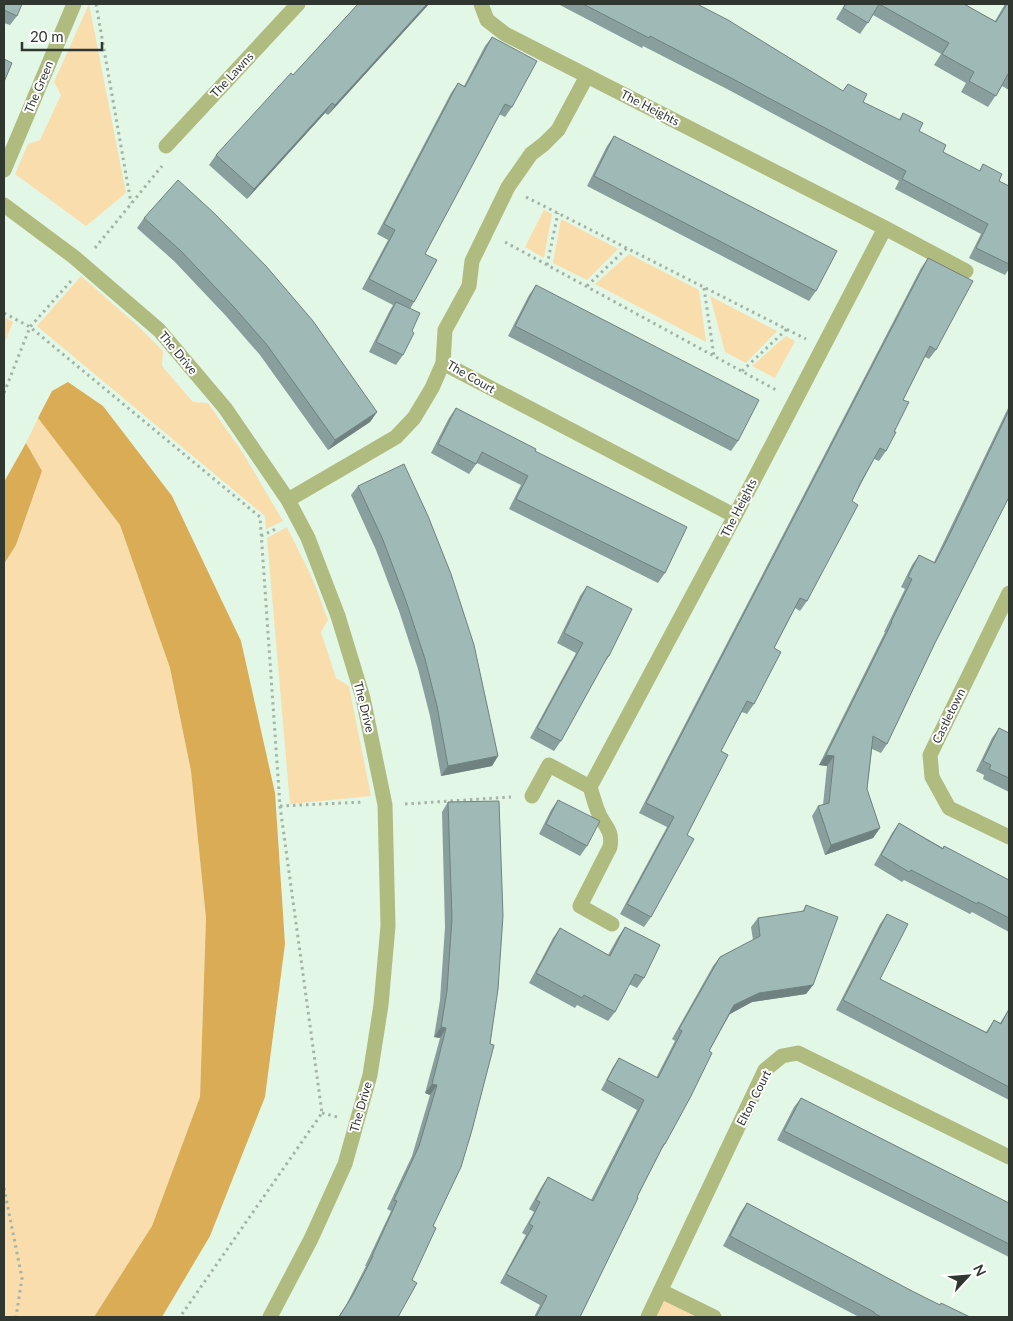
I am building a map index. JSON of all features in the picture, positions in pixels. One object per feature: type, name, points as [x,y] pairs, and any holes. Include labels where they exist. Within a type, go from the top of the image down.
[{"type":"street","name":"The Green","points":[[4,170],[74,4]]},
{"type":"street","name":"The Lawns","points":[[166,146],[298,4]]},
{"type":"street","name":"The Heights","points":[[481,4],[487,20],[505,34],[966,271]]},
{"type":"street","name":"The Court","points":[[587,76],[558,130],[531,154],[508,188],[472,261],[470,286],[445,330],[443,363],[735,516]]},
{"type":"street","name":"The Drive","points":[[4,205],[84,266],[160,330],[225,408],[288,500],[308,538],[338,616],[363,698],[385,805],[388,926],[382,1004],[370,1075],[345,1164],[311,1239],[270,1317]]},
{"type":"street","name":"The Heights","points":[[590,787],[735,516],[885,228]]},
{"type":"street","points":[[288,500],[396,437],[414,418],[432,388],[443,363]]},
{"type":"street","name":"Castletown","points":[[1009,593],[930,755],[932,777],[949,808],[1009,837]]},
{"type":"street","points":[[532,796],[548,765],[590,787],[599,814],[612,837],[610,846],[580,906],[612,924]]},
{"type":"street","name":"Elton Court","points":[[648,1317],[765,1070],[782,1056],[798,1053],[1009,1157]]},
{"type":"street","points":[[661,1291],[714,1317]]},
{"type":"path","points":[[96,4],[131,203]]},
{"type":"path","points":[[4,393],[30,327],[84,266],[100,240],[172,154],[166,146]]},
{"type":"path","points":[[508,188],[822,347]]},
{"type":"path","points":[[547,265],[558,213]]},
{"type":"path","points":[[486,232],[794,400]]},
{"type":"path","points":[[587,286],[626,248]]},
{"type":"path","points":[[704,287],[714,356]]},
{"type":"path","points":[[4,312],[30,327],[260,516],[280,806],[322,1113],[180,1317]]},
{"type":"path","points":[[742,371],[786,329]]},
{"type":"path","points":[[4,1188],[22,1278],[16,1317]]},
{"type":"shaded area","points":[[89,4],[126,193],[86,226],[15,174],[28,144],[40,140],[61,95],[54,82]]},
{"type":"shaded area","points":[[544,210],[552,214],[544,258],[525,247]]},
{"type":"shaded area","points":[[561,219],[618,249],[587,280],[553,263]]},
{"type":"shaded area","points":[[629,254],[699,290],[706,342],[595,284]]},
{"type":"shaded area","points":[[81,276],[137,325],[163,351],[162,366],[193,402],[208,403],[243,453],[283,521],[266,529],[265,516],[37,326]]},
{"type":"shaded area","points":[[710,296],[777,331],[746,363],[725,352]]},
{"type":"shaded area","points":[[4,317],[13,322],[4,344]]},
{"type":"shaded area","points":[[786,336],[795,341],[775,378],[752,366]]},
{"type":"shaded area","points":[[68,382],[103,406],[172,496],[241,641],[275,793],[285,944],[265,1097],[210,1236],[162,1317],[94,1317],[152,1226],[200,1097],[206,918],[191,771],[170,668],[120,525],[38,418],[52,391]]},
{"type":"shaded area","points":[[38,418],[120,525],[170,668],[191,771],[206,918],[200,1097],[152,1226],[94,1317],[4,1317],[4,564],[16,545],[42,471],[26,443]]},
{"type":"shaded area","points":[[26,443],[42,471],[16,545],[4,564],[4,482]]},
{"type":"shaded area","points":[[287,527],[313,580],[328,620],[321,632],[336,678],[349,686],[371,796],[290,804],[267,538]]},
{"type":"shaded area","points":[[661,1291],[714,1317],[648,1317]]},
{"type":"building","points":[[4,4],[22,4],[17,16],[4,10]]},
{"type":"building","points":[[358,4],[427,4],[335,105],[332,103],[254,189],[216,155],[291,73],[293,75]]},
{"type":"building","points":[[583,4],[697,4],[728,20],[843,91],[848,84],[867,94],[863,102],[900,120],[903,113],[923,123],[919,131],[946,145],[943,152],[980,171],[983,164],[1002,174],[999,181],[1009,186],[1009,264],[976,248],[988,224],[902,179],[906,171],[650,36],[649,38]]},
{"type":"building","points":[[846,4],[879,4],[868,23],[843,8]]},
{"type":"building","points":[[879,4],[964,4],[996,22],[1007,4],[1009,4],[1009,75],[996,96],[969,81],[974,72],[942,54],[949,43]]},
{"type":"building","points":[[492,37],[537,61],[512,107],[505,104],[425,254],[437,260],[414,302],[369,279],[395,230],[384,224],[458,83],[465,87]]},
{"type":"building","points":[[4,59],[12,63],[4,82]]},
{"type":"building","points":[[614,136],[837,251],[816,291],[594,176]]},
{"type":"building","points":[[178,180],[214,213],[266,266],[313,321],[377,412],[335,440],[267,345],[181,251],[144,218]]},
{"type":"building","points":[[928,258],[973,281],[936,350],[930,346],[903,400],[909,402],[894,432],[896,432],[886,451],[880,448],[861,482],[852,501],[858,505],[807,601],[800,598],[774,648],[781,652],[754,704],[747,701],[721,751],[728,755],[687,835],[694,839],[651,917],[627,904],[674,817],[646,803]]},
{"type":"building","points":[[536,285],[759,400],[738,441],[515,326]]},
{"type":"building","points":[[396,302],[420,313],[412,331],[414,333],[403,355],[376,342]]},
{"type":"building","points":[[456,408],[536,449],[535,451],[687,527],[665,573],[516,499],[528,476],[482,452],[476,464],[438,444]]},
{"type":"building","points":[[1009,410],[1009,497],[935,643],[887,744],[873,736],[867,789],[880,828],[831,845],[818,806],[829,803],[834,756],[826,755],[912,579],[908,577],[919,555],[935,563]]},
{"type":"building","points":[[404,464],[428,516],[451,574],[474,645],[498,756],[448,766],[437,706],[425,659],[383,540],[358,486]]},
{"type":"building","points":[[587,586],[632,609],[609,656],[561,741],[537,728],[583,643],[564,633]]},
{"type":"building","points":[[999,728],[1009,733],[1009,778],[989,769],[991,765],[983,761]]},
{"type":"building","points":[[558,800],[600,821],[587,846],[546,824]]},
{"type":"building","points":[[499,801],[503,916],[498,989],[490,1044],[494,1045],[461,1167],[433,1226],[436,1228],[412,1280],[417,1283],[398,1317],[339,1317],[353,1295],[373,1256],[397,1201],[394,1200],[419,1146],[437,1085],[432,1084],[446,1028],[441,1027],[447,991],[452,918],[448,802]]},
{"type":"building","points":[[899,823],[943,849],[944,846],[1009,880],[1009,918],[978,902],[977,904],[911,870],[909,872],[881,855]]},
{"type":"building","points":[[806,905],[838,917],[813,985],[759,993],[734,1005],[709,1051],[712,1053],[637,1197],[580,1317],[536,1317],[547,1296],[506,1274],[533,1226],[529,1224],[540,1202],[536,1200],[548,1177],[593,1201],[644,1100],[607,1080],[619,1058],[658,1078],[682,1031],[679,1029],[720,957],[760,936],[758,918],[804,911]]},
{"type":"building","points":[[887,914],[908,924],[880,979],[987,1033],[994,1020],[1001,1024],[1009,1009],[1009,1087],[843,1000]]},
{"type":"building","points":[[625,927],[660,945],[644,978],[635,974],[615,1012],[584,995],[582,998],[536,973],[560,928],[610,956]]},
{"type":"building","points":[[801,1098],[1009,1203],[1009,1244],[784,1131]]},
{"type":"building","points":[[747,1203],[912,1291],[970,1317],[881,1317],[730,1236]]}]
